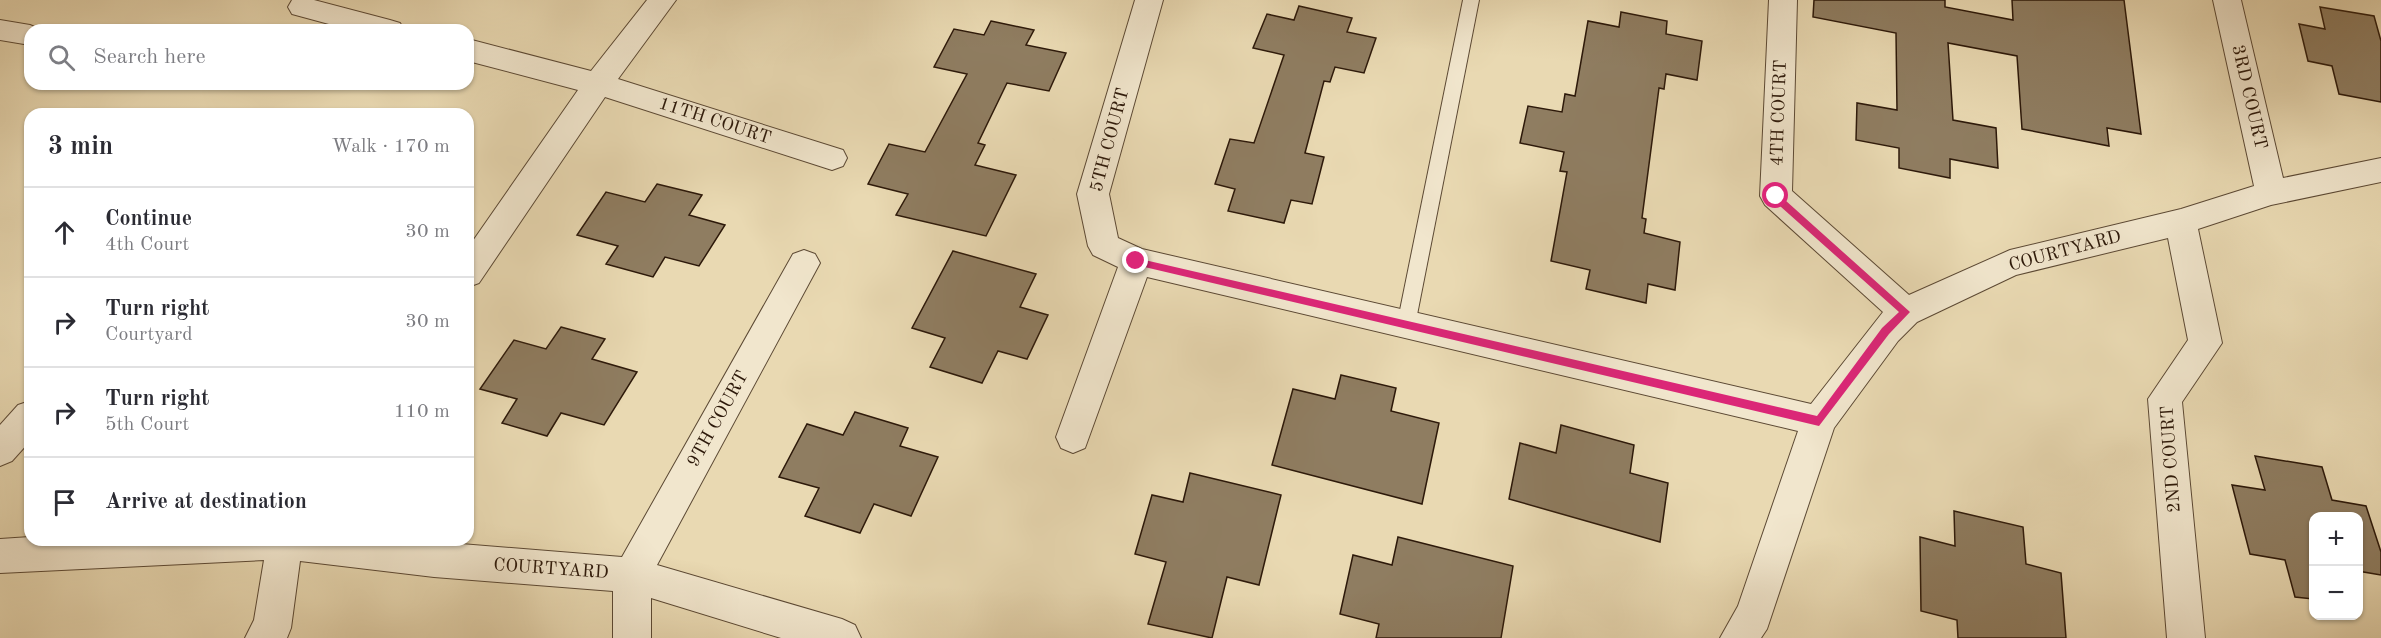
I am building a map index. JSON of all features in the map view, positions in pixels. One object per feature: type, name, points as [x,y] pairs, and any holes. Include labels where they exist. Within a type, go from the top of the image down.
[{"type":"street","points":[[474,265],[598,84],[662,0]]},
{"type":"street","name":"5TH COURT","points":[[1149,0],[1093,194],[1104,246],[1136,261],[1819,421]]},
{"type":"street","name":"4TH COURT","points":[[1783,0],[1776,196],[1905,312]]},
{"type":"street","name":"3RD COURT","points":[[2226,0],[2271,193]]},
{"type":"street","points":[[302,7],[367,24]]},
{"type":"street","points":[[0,30],[24,34]]},
{"type":"street","name":"11TH COURT","points":[[474,52],[598,84],[832,158]]},
{"type":"street","name":"COURTYARD","points":[[1739,638],[1754,616],[1819,421],[1886,331],[1905,312],[2010,263],[2181,222],[2271,193],[2381,170]]},
{"type":"street","name":"2ND COURT","points":[[2181,222],[2205,343],[2165,399],[2186,638]]},
{"type":"street","points":[[1073,437],[1136,261]]},
{"type":"street","name":"9TH COURT","points":[[632,575],[804,263]]},
{"type":"street","points":[[0,450],[24,423]]},
{"type":"street","name":"COURTYARD","points":[[0,556],[189,546]]},
{"type":"street","points":[[264,638],[272,628],[283,546]]},
{"type":"street","name":"COURTYARD","points":[[323,546],[434,560],[632,575],[842,638]]},
{"type":"street","points":[[632,575],[632,638]]},
{"type":"lane","points":[[1406,325],[1471,0]]},
{"type":"building","points":[[1814,0],[1945,0],[1945,7],[2013,20],[2012,0],[2124,0],[2141,134],[2107,128],[2109,146],[2022,129],[2017,56],[1948,43],[1953,120],[1996,128],[1998,168],[1950,159],[1950,178],[1899,168],[1899,148],[1856,140],[1857,103],[1897,110],[1896,33],[1813,17]]},
{"type":"building","points":[[1299,6],[1352,18],[1347,32],[1376,38],[1364,73],[1335,67],[1330,82],[1324,81],[1305,153],[1324,157],[1312,204],[1291,200],[1284,223],[1228,211],[1235,189],[1215,184],[1230,139],[1254,143],[1284,55],[1253,48],[1267,14],[1294,20]]},
{"type":"building","points":[[2320,7],[2374,16],[2381,41],[2381,102],[2339,94],[2332,66],[2308,61],[2299,24],[2325,29]]},
{"type":"building","points":[[1621,12],[1667,21],[1666,34],[1702,41],[1697,80],[1666,74],[1664,89],[1659,88],[1642,218],[1646,219],[1644,233],[1680,242],[1675,290],[1648,284],[1646,303],[1586,289],[1590,270],[1551,261],[1567,172],[1560,171],[1564,152],[1520,143],[1528,106],[1562,112],[1565,94],[1575,96],[1588,21],[1619,27]]},
{"type":"building","points":[[991,21],[1034,30],[1026,45],[1066,53],[1049,91],[1007,83],[978,143],[985,145],[975,165],[1016,175],[986,236],[896,215],[908,194],[868,184],[889,144],[925,152],[967,74],[934,67],[954,29],[984,35]]},
{"type":"building","points":[[657,184],[702,195],[689,215],[725,225],[699,266],[665,257],[653,277],[606,264],[618,246],[577,235],[606,192],[645,202]]},
{"type":"building","points":[[953,251],[1036,274],[1020,307],[1048,315],[1027,359],[998,351],[982,383],[930,367],[945,338],[912,328]]},
{"type":"building","points":[[561,327],[605,339],[592,359],[637,372],[604,425],[561,413],[547,436],[502,423],[517,399],[480,389],[514,340],[546,349]]},
{"type":"building","points":[[1341,375],[1396,388],[1391,411],[1439,423],[1422,504],[1272,465],[1293,389],[1335,399]]},
{"type":"building","points":[[855,412],[908,428],[900,446],[938,457],[911,516],[874,504],[860,533],[805,516],[819,488],[779,477],[807,424],[843,435]]},
{"type":"building","points":[[1561,425],[1634,445],[1630,473],[1668,483],[1660,542],[1509,499],[1520,443],[1556,453]]},
{"type":"building","points":[[2255,456],[2322,467],[2332,500],[2366,506],[2381,552],[2381,575],[2363,572],[2363,512],[2309,512],[2309,599],[2295,597],[2285,560],[2250,554],[2232,485],[2265,490]]},
{"type":"building","points":[[1190,473],[1281,495],[1259,585],[1227,577],[1212,638],[1148,624],[1166,562],[1135,554],[1152,495],[1183,502]]},
{"type":"building","points":[[1954,511],[2023,527],[2026,564],[2061,573],[2066,638],[1958,638],[1957,620],[1921,611],[1920,537],[1955,546]]},
{"type":"building","points":[[1398,537],[1513,566],[1501,638],[1376,638],[1379,624],[1340,614],[1353,555],[1392,565]]},
{"type":"route","points":[[1136,261],[1819,421],[1886,331],[1905,312],[1776,196]]}]
